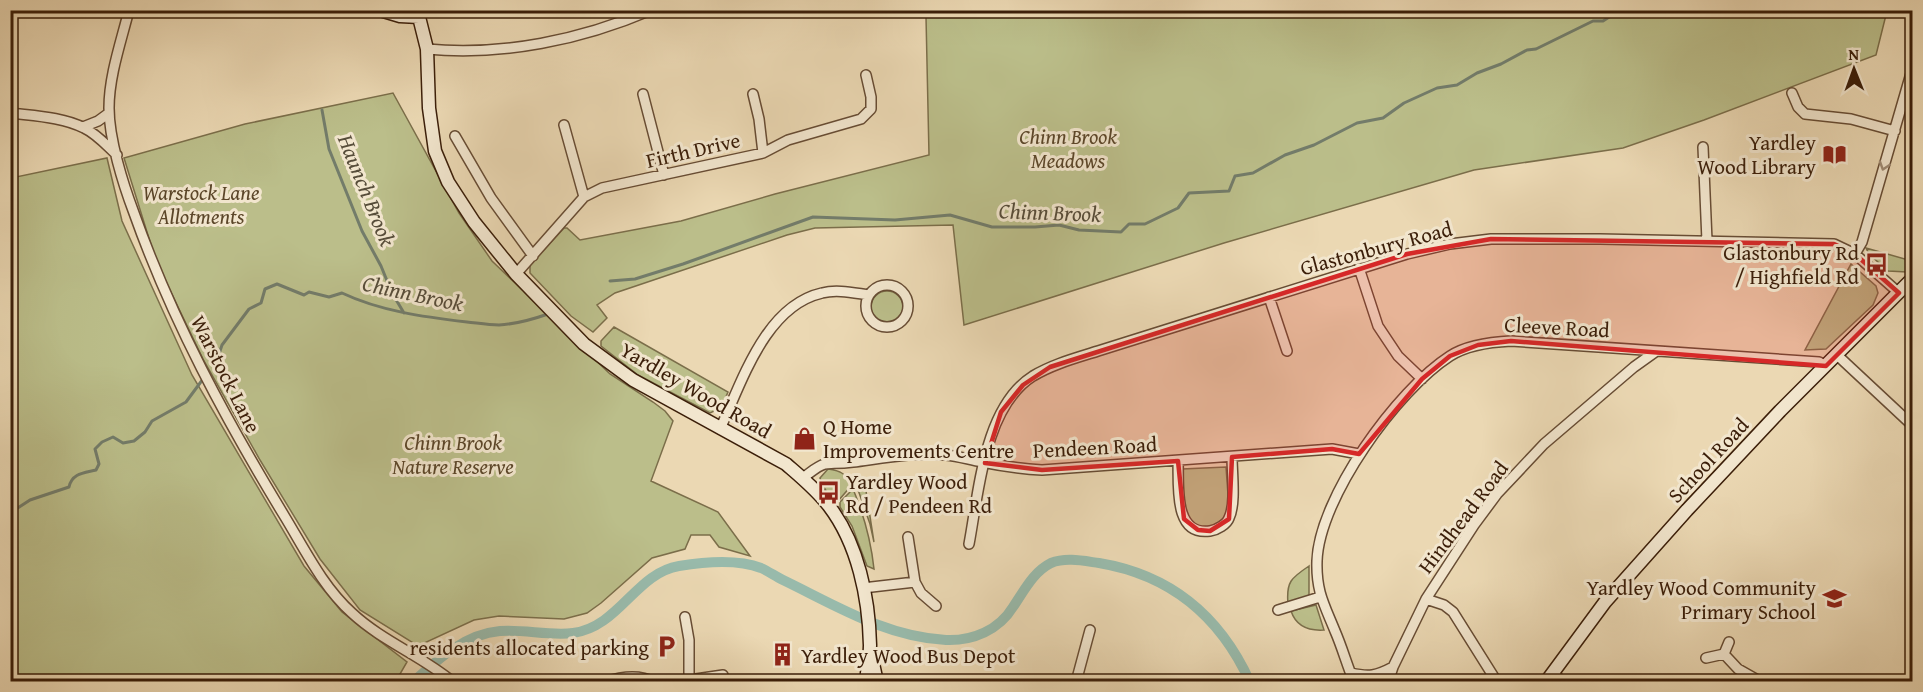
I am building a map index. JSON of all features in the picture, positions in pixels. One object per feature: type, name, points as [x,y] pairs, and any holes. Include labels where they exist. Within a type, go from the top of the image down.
[{"type":"street","name":"Warstock Lane","points":[[129,10],[110,90],[109,113],[117,155],[128,196],[154,269],[216,399],[252,463],[330,588],[352,614],[453,681]]},
{"type":"street","points":[[380,10],[400,16],[420,14]]},
{"type":"street","points":[[428,49],[481,50],[529,46],[588,33],[651,10]]},
{"type":"street","name":"Yardley Wood Road","points":[[420,14],[428,49],[430,120],[435,151],[441,167],[474,222],[516,274],[584,344],[633,380],[786,464],[803,478],[829,506],[855,555],[867,605],[870,649],[877,681]]},
{"type":"street","points":[[1855,254],[1862,242],[1912,70]]},
{"type":"street","name":"Firth Drive","points":[[516,274],[584,197],[602,188],[763,153],[798,137],[861,120],[871,109],[866,75]]},
{"type":"street","points":[[1792,93],[1805,114],[1851,118],[1895,131]]},
{"type":"street","points":[[643,94],[664,175]]},
{"type":"street","points":[[753,94],[763,153]]},
{"type":"street","points":[[10,113],[54,119],[83,127],[117,155]]},
{"type":"street","points":[[83,127],[98,121],[109,113]]},
{"type":"street","points":[[564,125],[584,197]]},
{"type":"street","points":[[455,136],[491,198],[534,256]]},
{"type":"street","points":[[1703,147],[1707,242]]},
{"type":"street","name":"Glastonbury Road","points":[[969,544],[993,430],[1012,396],[1032,377],[1050,367],[1098,351],[1407,254],[1450,244],[1491,239],[1834,244],[1855,254],[1899,293]]},
{"type":"street","points":[[1359,268],[1378,326],[1398,356],[1422,379]]},
{"type":"street","name":"School Road","points":[[1549,677],[1605,602],[1629,575],[1780,411],[1912,279]]},
{"type":"street","points":[[720,429],[763,338],[784,314],[805,298],[824,292],[868,295],[879,286],[892,286],[899,289],[907,299],[908,306],[904,319],[892,327],[885,328],[872,322],[865,309],[868,295]]},
{"type":"street","points":[[1269,297],[1287,351]]},
{"type":"street","name":"Cleeve Road","points":[[1353,677],[1320,597],[1317,561],[1322,532],[1332,505],[1359,454],[1389,413],[1422,379],[1450,356],[1478,345],[1499,341],[1819,362],[1826,366]]},
{"type":"street","name":"Hindhead Road","points":[[1388,681],[1426,599],[1497,494],[1544,444],[1634,367],[1655,352]]},
{"type":"street","points":[[1837,355],[1912,425]]},
{"type":"street","name":"Pendeen Road","points":[[803,478],[826,462],[850,463],[897,456],[948,455],[985,463],[1042,470],[1332,449],[1359,454]]},
{"type":"street","points":[[1178,461],[1180,505],[1184,519],[1189,526],[1198,530],[1210,531],[1229,519],[1232,507],[1232,457]]},
{"type":"street","points":[[908,537],[915,582],[921,593],[936,606]]},
{"type":"street","points":[[863,588],[915,582]]},
{"type":"street","points":[[1278,610],[1320,597]]},
{"type":"street","points":[[1426,599],[1444,605],[1453,612],[1497,681]]},
{"type":"street","points":[[685,617],[689,640],[687,681],[723,675]]},
{"type":"street","points":[[1076,681],[1090,630]]},
{"type":"street","points":[[1724,654],[1729,642]]},
{"type":"street","name":"Yardley Wood Road","points":[[866,681],[870,649]]},
{"type":"street","points":[[1706,658],[1724,654]]},
{"type":"street","points":[[1724,654],[1738,669],[1761,681]]},
{"type":"street","points":[[1353,677],[1377,675],[1393,667]]},
{"type":"street","points":[[605,681],[624,677],[643,677],[654,681]]},
{"type":"street","points":[[1549,677],[1564,681]]},
{"type":"highlighted area","points":[[1491,239],[1834,244],[1855,254],[1899,293],[1826,366],[1511,341],[1478,345],[1450,356],[1422,379],[1359,454],[1332,449],[1232,457],[1229,519],[1210,531],[1198,530],[1184,519],[1178,461],[1042,470],[985,463],[1001,412],[1023,385],[1050,367],[1407,254]]},
{"type":"green space","name":"Chinn Brook Meadows","points":[[977,10],[1887,11],[1876,55],[1623,148],[1474,170],[1224,243],[964,325],[953,225],[815,228],[787,235],[615,293],[597,305],[607,318],[593,332],[571,316],[530,273],[530,265],[564,228],[580,240],[681,221],[775,194],[929,155],[926,17]]},
{"type":"green space","name":"Chinn Brook Nature Reserve","points":[[393,93],[459,213],[492,261],[610,374],[653,402],[673,421],[651,481],[718,512],[750,556],[719,547],[710,535],[691,535],[685,549],[652,558],[587,613],[564,619],[499,616],[474,620],[418,646],[360,610],[320,559],[203,359],[156,261],[124,158],[245,124]]},
{"type":"green space","points":[[107,158],[122,221],[192,375],[304,566],[342,612],[407,662],[396,681],[11,681],[11,178]]},
{"type":"green space","points":[[1866,248],[1912,261],[1912,266],[1907,272],[1888,271],[1869,254]]},
{"type":"green space","points":[[1851,264],[1876,286],[1878,293],[1873,305],[1826,349],[1805,350]]},
{"type":"green space","points":[[887,291],[898,296],[903,307],[898,318],[887,323],[876,318],[871,307],[876,296]]},
{"type":"green space","points":[[614,327],[728,392],[721,408],[710,413],[638,375],[601,346],[601,341]]},
{"type":"green space","points":[[1226,467],[1229,509],[1223,522],[1209,529],[1191,524],[1182,502],[1182,469]]},
{"type":"green space","points":[[828,469],[843,474],[850,482],[851,486],[838,501],[829,495],[820,478]]},
{"type":"green space","points":[[864,478],[874,542],[856,484]]},
{"type":"green space","points":[[853,489],[866,528],[874,569],[867,566],[852,526],[840,507],[840,502]]},
{"type":"green space","points":[[1309,566],[1309,597],[1288,604],[1288,590],[1291,581]]},
{"type":"green space","points":[[1316,605],[1324,630],[1313,630],[1300,624],[1291,611]]},
{"type":"waterway","name":"Chinn Brook","points":[[610,281],[635,279],[683,264],[813,217],[895,220],[950,215],[992,227],[1059,225],[1079,230],[1121,232],[1129,224],[1145,224],[1178,208],[1189,193],[1229,191],[1235,176],[1253,173],[1285,155],[1314,145],[1357,123],[1383,118],[1404,103],[1437,88],[1457,85],[1477,73],[1501,64],[1527,50],[1536,49],[1593,21],[1603,21],[1620,10]]},
{"type":"waterway","name":"Haunch Brook","points":[[322,110],[329,149],[362,231],[404,313]]},
{"type":"waterway","name":"Chinn Brook","points":[[214,369],[222,345],[249,309],[261,303],[265,289],[277,284],[304,295],[309,292],[329,297],[342,293],[403,312],[483,324],[511,324],[548,314]]},
{"type":"waterway","name":"Chinn Brook","points":[[10,513],[30,500],[69,487],[79,474],[96,470],[99,464],[95,449],[102,442],[113,437],[123,443],[134,441],[145,432],[152,421],[186,402],[203,379]]},
{"type":"waterway","points":[[413,682],[453,649],[487,633],[509,631],[564,634],[589,629],[603,621],[651,579],[679,566],[720,562],[752,565],[882,626],[924,638],[956,640],[975,636],[993,628],[1007,615],[1039,571],[1051,563],[1069,560],[1125,569],[1149,577],[1171,589],[1190,602],[1224,637],[1250,682]]},
{"type":"place","name":"Yardley Wood Library","points":[[1834,154]]},
{"type":"place","name":"Glastonbury Rd / Highfield Rd","points":[[1877,264]]},
{"type":"place","name":"Q Home Improvements Centre","points":[[805,438]]},
{"type":"place","name":"Yardley Wood Rd / Pendeen Rd","points":[[828,493]]},
{"type":"place","name":"Yardley Wood Community Primary School","points":[[1834,599]]},
{"type":"place","name":"residents allocated parking","points":[[667,647]]},
{"type":"place","name":"Yardley Wood Bus Depot","points":[[783,655]]},
{"type":"park label","name":"Warstock Lane Allotments","points":[[201,204]]}]
